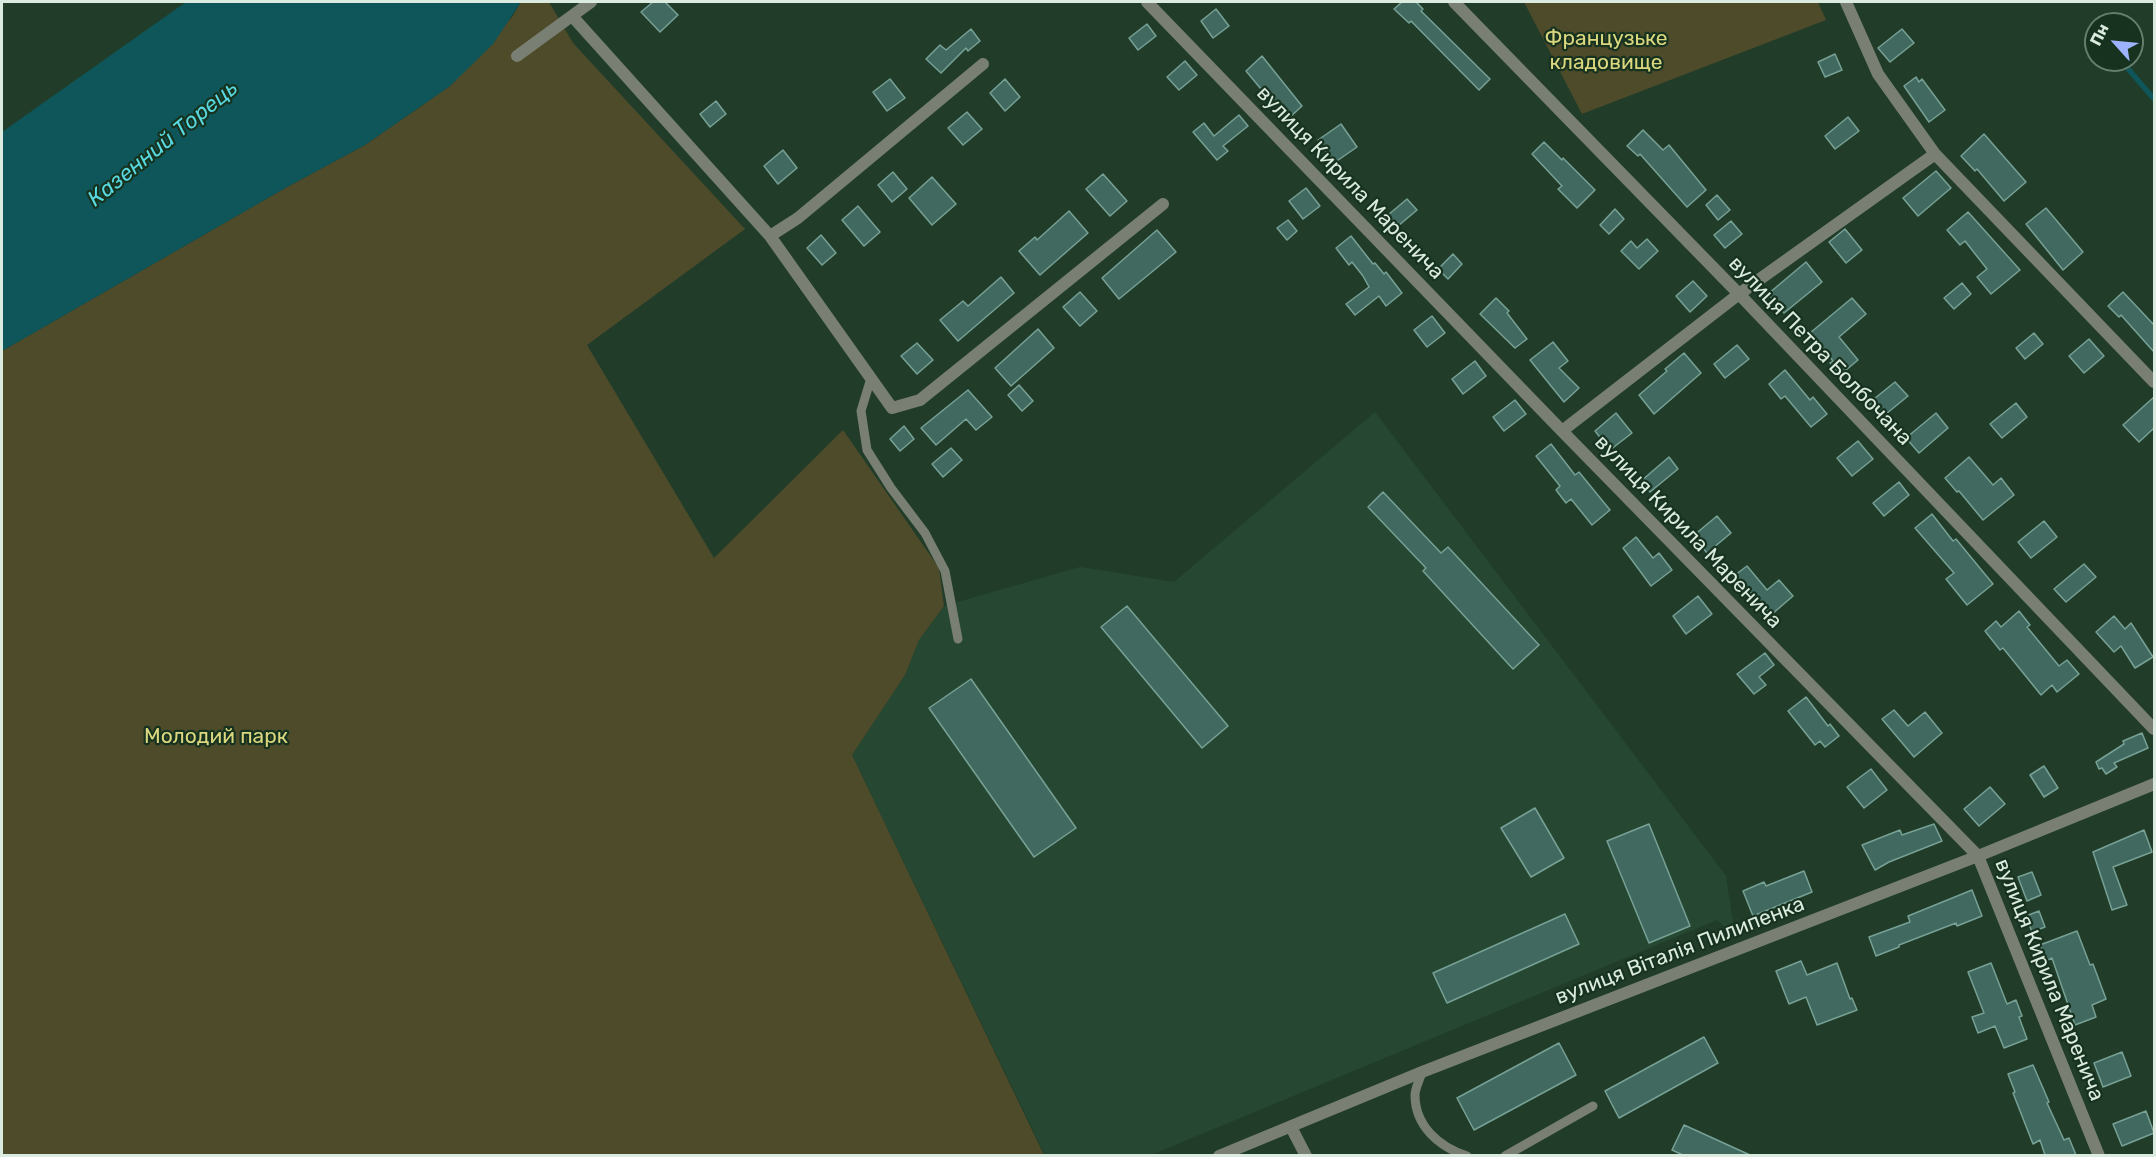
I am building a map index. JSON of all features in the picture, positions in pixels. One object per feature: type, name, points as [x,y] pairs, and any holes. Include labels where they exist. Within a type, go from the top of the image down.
[{"type":"street","points":[[517,56],[591,2]]},
{"type":"street","name":"вулиця Кирила Маренича","points":[[1147,2],[1978,856],[2099,1155]]},
{"type":"street","name":"вулиця Петра Болбочана","points":[[1454,2],[1739,294],[2154,729]]},
{"type":"street","points":[[1846,2],[1878,74],[1935,154],[2154,382]]},
{"type":"street","points":[[572,16],[770,236],[892,408],[921,400],[1163,204]]},
{"type":"street","points":[[770,236],[798,218],[983,64]]},
{"type":"street","points":[[1562,431],[1739,294],[1935,154]]},
{"type":"street","name":"вулиця Віталія Пилипенка","points":[[1219,1155],[1422,1072],[1978,856],[2154,784]]},
{"type":"street","points":[[1291,1127],[1306,1155]]},
{"type":"lane","points":[[871,378],[861,411],[867,450],[891,488],[926,533],[945,571],[958,639]]},
{"type":"lane","points":[[1422,1072],[1415,1093],[1418,1116],[1431,1136],[1457,1153],[1467,1155]]},
{"type":"lane","points":[[1505,1155],[1593,1106]]},
{"type":"shaded area","points":[[1375,412],[1726,876],[1735,937],[1717,920],[1151,1155],[1045,1155],[852,755],[905,675],[919,640],[944,606],[1080,567],[1174,582]]},
{"type":"green space","name":"Молодий парк","points":[[521,2],[549,2],[573,43],[745,229],[587,345],[714,558],[843,430],[939,568],[944,606],[919,640],[905,675],[852,755],[1044,1155],[2,1155],[2,351],[287,187],[365,145],[450,86],[512,17]]},
{"type":"green space","name":"Французьке кладовище","points":[[1524,2],[1818,2],[1826,20],[1582,114]]},
{"type":"water","name":"Казенний Торець","points":[[186,2],[521,2],[493,44],[450,86],[365,145],[287,187],[2,351],[2,132]]},
{"type":"water","points":[[2127,72],[2134,72],[2154,95],[2154,103]]},
{"type":"building","points":[[653,2],[665,2],[678,15],[660,32],[641,12]]},
{"type":"building","points":[[1402,2],[1416,2],[1423,9],[1421,11],[1490,79],[1479,90],[1411,21],[1409,23],[1394,9]]},
{"type":"building","points":[[1216,9],[1229,26],[1213,38],[1201,21]]},
{"type":"building","points":[[1147,24],[1156,36],[1138,50],[1129,38]]},
{"type":"building","points":[[971,29],[980,41],[968,51],[966,48],[941,73],[926,59],[940,45],[946,50]]},
{"type":"building","points":[[1902,29],[1914,43],[1890,62],[1878,48]]},
{"type":"building","points":[[1835,54],[1842,70],[1825,77],[1818,62]]},
{"type":"building","points":[[1262,56],[1302,106],[1289,118],[1246,71]]},
{"type":"building","points":[[1185,61],[1197,75],[1179,90],[1167,77]]},
{"type":"building","points":[[1916,77],[1919,82],[1922,79],[1945,110],[1929,122],[1904,86]]},
{"type":"building","points":[[890,79],[905,98],[887,111],[873,92]]},
{"type":"building","points":[[1005,79],[1020,97],[1005,111],[990,93]]},
{"type":"building","points":[[716,101],[726,114],[710,127],[700,114]]},
{"type":"building","points":[[967,112],[982,129],[963,145],[948,128]]},
{"type":"building","points":[[1239,115],[1248,126],[1223,146],[1228,151],[1217,160],[1193,132],[1204,123],[1214,136]]},
{"type":"building","points":[[1848,117],[1859,131],[1835,149],[1825,136]]},
{"type":"building","points":[[1341,124],[1357,147],[1334,163],[1318,140]]},
{"type":"building","points":[[1643,130],[1663,150],[1669,145],[1706,190],[1687,207],[1640,154],[1638,156],[1627,146]]},
{"type":"building","points":[[1984,134],[2026,182],[2004,201],[1977,169],[1975,171],[1961,156]]},
{"type":"building","points":[[1544,142],[1595,190],[1577,208],[1558,189],[1562,186],[1532,154]]},
{"type":"building","points":[[783,150],[797,168],[778,184],[764,166]]},
{"type":"building","points":[[1936,171],[1951,188],[1918,216],[1903,198]]},
{"type":"building","points":[[893,172],[907,189],[892,202],[878,185]]},
{"type":"building","points":[[1103,174],[1127,201],[1110,216],[1086,189]]},
{"type":"building","points":[[932,177],[956,204],[932,225],[909,198]]},
{"type":"building","points":[[1306,188],[1320,206],[1303,219],[1289,201]]},
{"type":"building","points":[[1717,195],[1730,210],[1718,220],[1706,205]]},
{"type":"building","points":[[1407,199],[1417,210],[1398,226],[1388,215]]},
{"type":"building","points":[[858,206],[880,232],[864,246],[842,220]]},
{"type":"building","points":[[2046,208],[2083,252],[2063,270],[2026,224]]},
{"type":"building","points":[[1615,209],[1624,219],[1609,234],[1600,225]]},
{"type":"building","points":[[1069,211],[1088,233],[1040,275],[1019,251],[1035,237],[1037,240]]},
{"type":"building","points":[[1968,212],[2020,270],[1991,294],[1977,277],[1987,269],[1965,241],[1960,245],[1947,230]]},
{"type":"building","points":[[1288,220],[1297,231],[1287,240],[1277,228]]},
{"type":"building","points":[[1731,221],[1742,234],[1725,248],[1714,235]]},
{"type":"building","points":[[1845,229],[1862,250],[1846,263],[1829,242]]},
{"type":"building","points":[[1157,230],[1176,252],[1119,299],[1102,278]]},
{"type":"building","points":[[821,235],[836,253],[822,265],[807,248]]},
{"type":"building","points":[[1351,236],[1373,264],[1375,263],[1384,274],[1386,272],[1402,293],[1386,306],[1379,296],[1355,315],[1346,304],[1369,287],[1352,262],[1349,265],[1336,248]]},
{"type":"building","points":[[1647,239],[1658,251],[1639,269],[1621,251],[1631,241],[1637,248]]},
{"type":"building","points":[[1453,254],[1462,264],[1448,279],[1438,269]]},
{"type":"building","points":[[1806,262],[1822,282],[1784,313],[1768,294]]},
{"type":"building","points":[[1001,277],[1014,293],[958,341],[940,320],[963,301],[968,306]]},
{"type":"building","points":[[1693,281],[1707,296],[1690,312],[1676,296]]},
{"type":"building","points":[[1962,283],[1971,294],[1954,309],[1944,298]]},
{"type":"building","points":[[1080,292],[1097,311],[1080,326],[1063,307]]},
{"type":"building","points":[[2123,292],[2154,325],[2154,352],[2121,315],[2119,317],[2108,306]]},
{"type":"building","points":[[1496,298],[1509,311],[1507,313],[1527,339],[1515,348],[1480,314]]},
{"type":"building","points":[[1852,298],[1866,314],[1839,337],[1858,360],[1840,375],[1830,363],[1833,361],[1810,333]]},
{"type":"building","points":[[1432,316],[1445,333],[1427,347],[1414,330]]},
{"type":"building","points":[[1038,329],[1054,348],[1011,386],[995,368]]},
{"type":"building","points":[[2034,333],[2043,344],[2025,359],[2016,348]]},
{"type":"building","points":[[2089,339],[2104,356],[2084,373],[2069,356]]},
{"type":"building","points":[[1553,342],[1568,361],[1559,368],[1579,388],[1564,402],[1530,360]]},
{"type":"building","points":[[917,343],[933,360],[917,374],[901,356]]},
{"type":"building","points":[[1737,345],[1749,359],[1725,378],[1714,364]]},
{"type":"building","points":[[1684,353],[1701,373],[1654,414],[1639,395]]},
{"type":"building","points":[[1475,361],[1486,376],[1463,394],[1452,379]]},
{"type":"building","points":[[1785,370],[1810,400],[1813,397],[1827,414],[1811,427],[1785,396],[1781,399],[1769,384]]},
{"type":"building","points":[[1895,382],[1908,396],[1881,418],[1869,403]]},
{"type":"building","points":[[1019,385],[1033,401],[1022,411],[1008,395]]},
{"type":"building","points":[[968,390],[992,417],[976,430],[966,419],[936,445],[921,428]]},
{"type":"building","points":[[2154,397],[2154,428],[2139,442],[2123,425]]},
{"type":"building","points":[[1515,400],[1526,414],[1504,431],[1493,417]]},
{"type":"building","points":[[2016,403],[2027,417],[2002,438],[1990,424]]},
{"type":"building","points":[[1616,413],[1632,433],[1610,450],[1595,431]]},
{"type":"building","points":[[1936,413],[1948,428],[1919,453],[1906,438]]},
{"type":"building","points":[[904,426],[914,439],[900,451],[890,439]]},
{"type":"building","points":[[1858,441],[1873,459],[1852,476],[1837,458]]},
{"type":"building","points":[[1551,444],[1575,475],[1579,472],[1610,510],[1592,525],[1571,499],[1566,503],[1556,490],[1560,486],[1536,456]]},
{"type":"building","points":[[951,448],[962,460],[943,477],[932,464]]},
{"type":"building","points":[[1669,457],[1678,469],[1650,492],[1641,481]]},
{"type":"building","points":[[1969,457],[1993,485],[2001,478],[2014,495],[1983,520],[1945,478]]},
{"type":"building","points":[[1899,482],[1909,495],[1884,516],[1873,503]]},
{"type":"building","points":[[1383,492],[1441,553],[1448,547],[1539,645],[1513,669],[1423,571],[1426,568],[1368,507]]},
{"type":"building","points":[[1932,514],[1953,541],[1956,539],[1993,584],[1967,605],[1946,579],[1954,573],[1915,528]]},
{"type":"building","points":[[1717,516],[1731,533],[1707,553],[1693,536]]},
{"type":"building","points":[[2044,521],[2057,537],[2031,558],[2018,542]]},
{"type":"building","points":[[1636,537],[1653,558],[1659,553],[1672,570],[1651,586],[1623,548]]},
{"type":"building","points":[[2084,564],[2096,577],[2066,602],[2054,589]]},
{"type":"building","points":[[1747,566],[1767,590],[1779,580],[1793,596],[1771,615],[1735,575]]},
{"type":"building","points":[[1698,596],[1712,614],[1686,634],[1673,616]]},
{"type":"building","points":[[1127,606],[1228,726],[1202,748],[1101,627]]},
{"type":"building","points":[[2019,611],[2030,625],[2027,627],[2059,666],[2067,660],[2079,674],[2057,692],[2052,685],[2041,695],[2003,648],[2000,650],[1985,631],[1996,621],[2001,627]]},
{"type":"building","points":[[2114,616],[2125,629],[2131,623],[2153,657],[2135,668],[2121,646],[2114,652],[2096,632]]},
{"type":"building","points":[[1765,653],[1774,665],[1759,677],[1766,685],[1754,694],[1737,674]]},
{"type":"building","points":[[971,679],[1076,828],[1034,857],[929,708]]},
{"type":"building","points":[[1806,697],[1828,726],[1830,724],[1839,736],[1825,747],[1820,741],[1815,745],[1788,711]]},
{"type":"building","points":[[1894,710],[1908,726],[1925,712],[1942,733],[1914,757],[1882,719]]},
{"type":"building","points":[[2142,733],[2148,748],[2114,763],[2117,767],[2106,774],[2102,768],[2099,769],[2096,762],[2124,744],[2123,741]]},
{"type":"building","points":[[2044,766],[2058,788],[2044,797],[2030,775]]},
{"type":"building","points":[[1871,769],[1887,790],[1864,808],[1847,787]]},
{"type":"building","points":[[1990,787],[2005,804],[1979,826],[1964,809]]},
{"type":"building","points":[[1535,808],[1564,858],[1531,877],[1501,828]]},
{"type":"building","points":[[1649,824],[1690,926],[1649,943],[1607,841]]},
{"type":"building","points":[[1934,824],[1942,841],[1875,870],[1862,845],[1900,830],[1902,835]]},
{"type":"building","points":[[2144,830],[2152,852],[2113,867],[2127,905],[2112,910],[2093,852]]},
{"type":"building","points":[[1804,871],[1812,892],[1753,916],[1743,891],[1764,882],[1766,886]]},
{"type":"building","points":[[2032,872],[2041,895],[2027,901],[2018,877]]},
{"type":"building","points":[[1972,890],[1982,916],[1957,926],[1956,923],[1876,956],[1869,937],[1910,922],[1908,916]]},
{"type":"building","points":[[2039,911],[2045,927],[2032,932],[2026,916]]},
{"type":"building","points":[[1565,914],[1579,944],[1447,1003],[1433,973]]},
{"type":"building","points":[[2077,931],[2106,999],[2092,1005],[2096,1017],[2075,1025],[2052,958],[2046,961],[2040,945]]},
{"type":"building","points":[[1801,961],[1807,975],[1837,963],[1850,999],[1852,998],[1857,1010],[1817,1025],[1806,997],[1789,1004],[1776,971]]},
{"type":"building","points":[[1991,963],[2007,1004],[2016,1000],[2027,1039],[2004,1048],[1995,1026],[1978,1033],[1972,1017],[1984,1013],[1968,972]]},
{"type":"building","points":[[1704,1037],[1718,1063],[1619,1118],[1605,1091]]},
{"type":"building","points":[[1559,1043],[1576,1075],[1474,1130],[1457,1098]]},
{"type":"building","points":[[2122,1052],[2131,1076],[2103,1087],[2094,1063]]},
{"type":"building","points":[[2033,1065],[2064,1140],[2069,1138],[2076,1155],[2045,1155],[2040,1140],[2033,1144],[2008,1074]]},
{"type":"building","points":[[2146,1111],[2154,1133],[2122,1146],[2113,1124]]},
{"type":"building","points":[[1684,1125],[1750,1155],[1683,1155],[1672,1150]]}]
